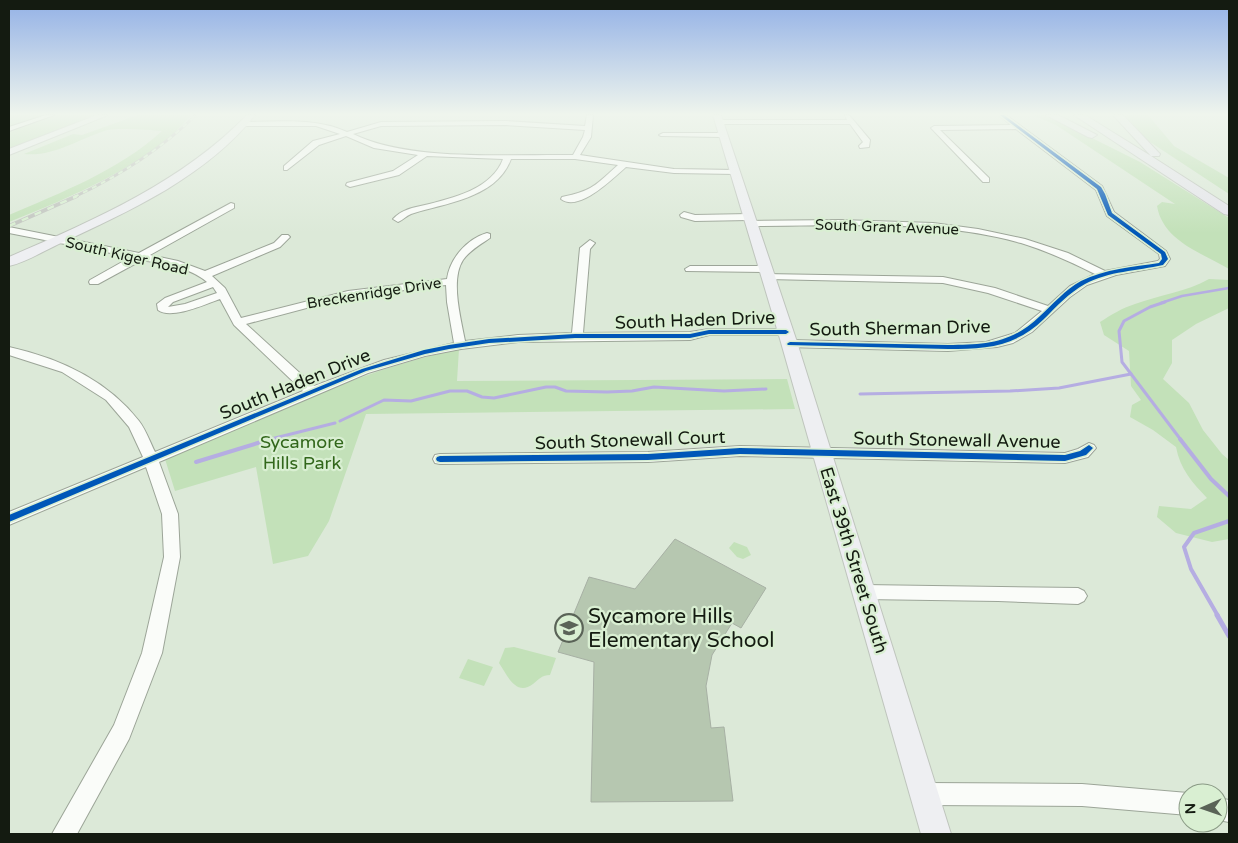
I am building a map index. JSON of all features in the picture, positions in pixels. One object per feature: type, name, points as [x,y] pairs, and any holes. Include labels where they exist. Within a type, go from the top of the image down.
[{"type":"highway","points":[[1144,154],[1157,160]]},
{"type":"highway","points":[[1147,154],[1229,201]]},
{"type":"highway","points":[[1149,154],[1229,211]]},
{"type":"highway","points":[[1152,154],[1157,160]]},
{"type":"main road","points":[[9,262],[128,205],[177,177],[209,154]]},
{"type":"main road","name":"East 39th Street South","points":[[730,154],[788,339],[936,834]]},
{"type":"street","points":[[287,168],[303,154]]},
{"type":"street","points":[[350,185],[404,170],[425,154]]},
{"type":"street","points":[[430,154],[574,157],[682,172],[735,171]]},
{"type":"street","points":[[959,154],[986,180]]},
{"type":"street","points":[[1054,154],[1099,188],[1104,195],[1104,205],[1110,214],[1163,253],[1166,259]]},
{"type":"street","points":[[398,219],[405,213],[463,195],[488,184],[503,170],[508,156]]},
{"type":"street","points":[[565,199],[577,199],[594,190],[624,164]]},
{"type":"street","points":[[94,282],[231,206]]},
{"type":"street","points":[[684,215],[695,218],[750,220]]},
{"type":"street","name":"South Grant Avenue","points":[[750,220],[965,229],[1042,246],[1077,260],[1104,275]]},
{"type":"street","name":"South Kiger Road","points":[[9,230],[174,263],[205,275],[223,295],[238,323],[312,392]]},
{"type":"street","points":[[460,345],[452,281],[454,267],[457,260],[467,250],[486,236]]},
{"type":"street","points":[[205,275],[277,245],[285,237]]},
{"type":"street","points":[[577,338],[584,248],[590,243]]},
{"type":"street","name":"South Sherman Drive","points":[[788,339],[980,346],[1010,340],[1036,324],[1074,288],[1104,275],[1161,264],[1166,259]]},
{"type":"street","points":[[690,269],[943,280],[991,290],[1049,310]]},
{"type":"street","name":"Breckenridge Drive","points":[[238,323],[304,304],[348,294],[452,281]]},
{"type":"street","points":[[214,283],[170,300],[163,304],[162,308],[166,311],[175,310],[223,295]]},
{"type":"street","name":"South Haden Drive","points":[[9,519],[384,363],[460,345],[513,339],[690,336],[707,340],[788,339]]},
{"type":"street","points":[[9,351],[66,369],[111,397],[135,425],[152,460],[170,514],[172,557],[152,653],[122,732],[64,834]]},
{"type":"street","name":"South Stonewall Avenue","points":[[822,452],[1065,458],[1083,453],[1089,448]]},
{"type":"street","name":"South Stonewall Court","points":[[440,459],[648,457],[740,451],[822,452]]},
{"type":"street","points":[[864,592],[998,593],[1078,596]]},
{"type":"street","points":[[923,794],[1082,795],[1178,803]]},
{"type":"green space","points":[[132,154],[146,154],[82,191],[9,222],[9,215],[69,189]]},
{"type":"green space","points":[[1100,154],[1125,154],[1229,218],[1229,269],[1185,245],[1167,228],[1157,206],[1162,202],[1175,204]]},
{"type":"green space","points":[[1169,154],[1188,154],[1229,178],[1229,194]]},
{"type":"green space","points":[[1209,279],[1229,280],[1229,308],[1196,324],[1172,340],[1172,363],[1163,379],[1189,403],[1203,430],[1229,460],[1229,539],[1212,542],[1176,533],[1157,517],[1159,506],[1191,509],[1207,498],[1184,469],[1176,447],[1153,430],[1130,417],[1132,405],[1141,400],[1131,386],[1129,351],[1104,335],[1100,322],[1130,306],[1191,287]]},
{"type":"green space","name":"Sycamore Hills Park","points":[[459,349],[457,381],[787,379],[795,409],[366,414],[329,521],[308,556],[273,564],[256,467],[175,491],[165,459],[273,412],[346,383],[421,358]]},
{"type":"green space","points":[[734,542],[747,547],[751,555],[743,559],[737,557],[729,548]]},
{"type":"green space","points":[[514,647],[556,658],[550,675],[539,679],[527,687],[522,688],[513,683],[499,663],[505,648]]},
{"type":"green space","points":[[468,659],[493,667],[484,686],[459,678]]},
{"type":"building","name":"Sycamore Hills Elementary School","points":[[675,539],[766,588],[741,628],[732,623],[712,655],[706,686],[711,728],[724,727],[733,801],[591,802],[594,662],[558,652],[589,577],[635,589]]},
{"type":"waterway","points":[[1161,303],[1182,296],[1229,288]]},
{"type":"waterway","points":[[1165,302],[1150,307],[1124,321],[1119,331],[1122,362],[1181,440]]},
{"type":"waterway","points":[[860,394],[1010,391],[1059,388],[1131,374]]},
{"type":"waterway","points":[[340,421],[384,400],[411,401],[450,391],[467,391],[482,397],[494,398],[546,387],[555,387],[566,391],[607,392],[632,391],[654,387],[724,391],[766,389]]},
{"type":"waterway","points":[[271,439],[335,423]]},
{"type":"waterway","points":[[196,462],[271,439]]},
{"type":"waterway","points":[[267,440],[271,439]]},
{"type":"waterway","points":[[1180,439],[1211,479],[1229,496]]},
{"type":"waterway","points":[[1218,616],[1191,569],[1184,547],[1194,533],[1229,521]]},
{"type":"waterway","points":[[1217,615],[1229,636]]},
{"type":"railway","points":[[74,197],[107,180],[148,154]]},
{"type":"railway","points":[[9,226],[77,196]]},
{"type":"cycle path","points":[[790,344],[973,347],[997,343],[1019,336],[1028,330],[1066,294],[1084,282],[1105,274],[1161,264],[1165,259],[1163,253],[1110,214],[1099,188],[1054,154]]},
{"type":"cycle path","points":[[9,519],[364,370],[424,352],[489,341],[546,337],[690,336],[709,332],[786,332]]},
{"type":"cycle path","points":[[440,459],[648,457],[740,451],[1065,458],[1083,453],[1089,448]]},
{"type":"place","name":"Sycamore Hills Elementary School","points":[[569,628]]}]
